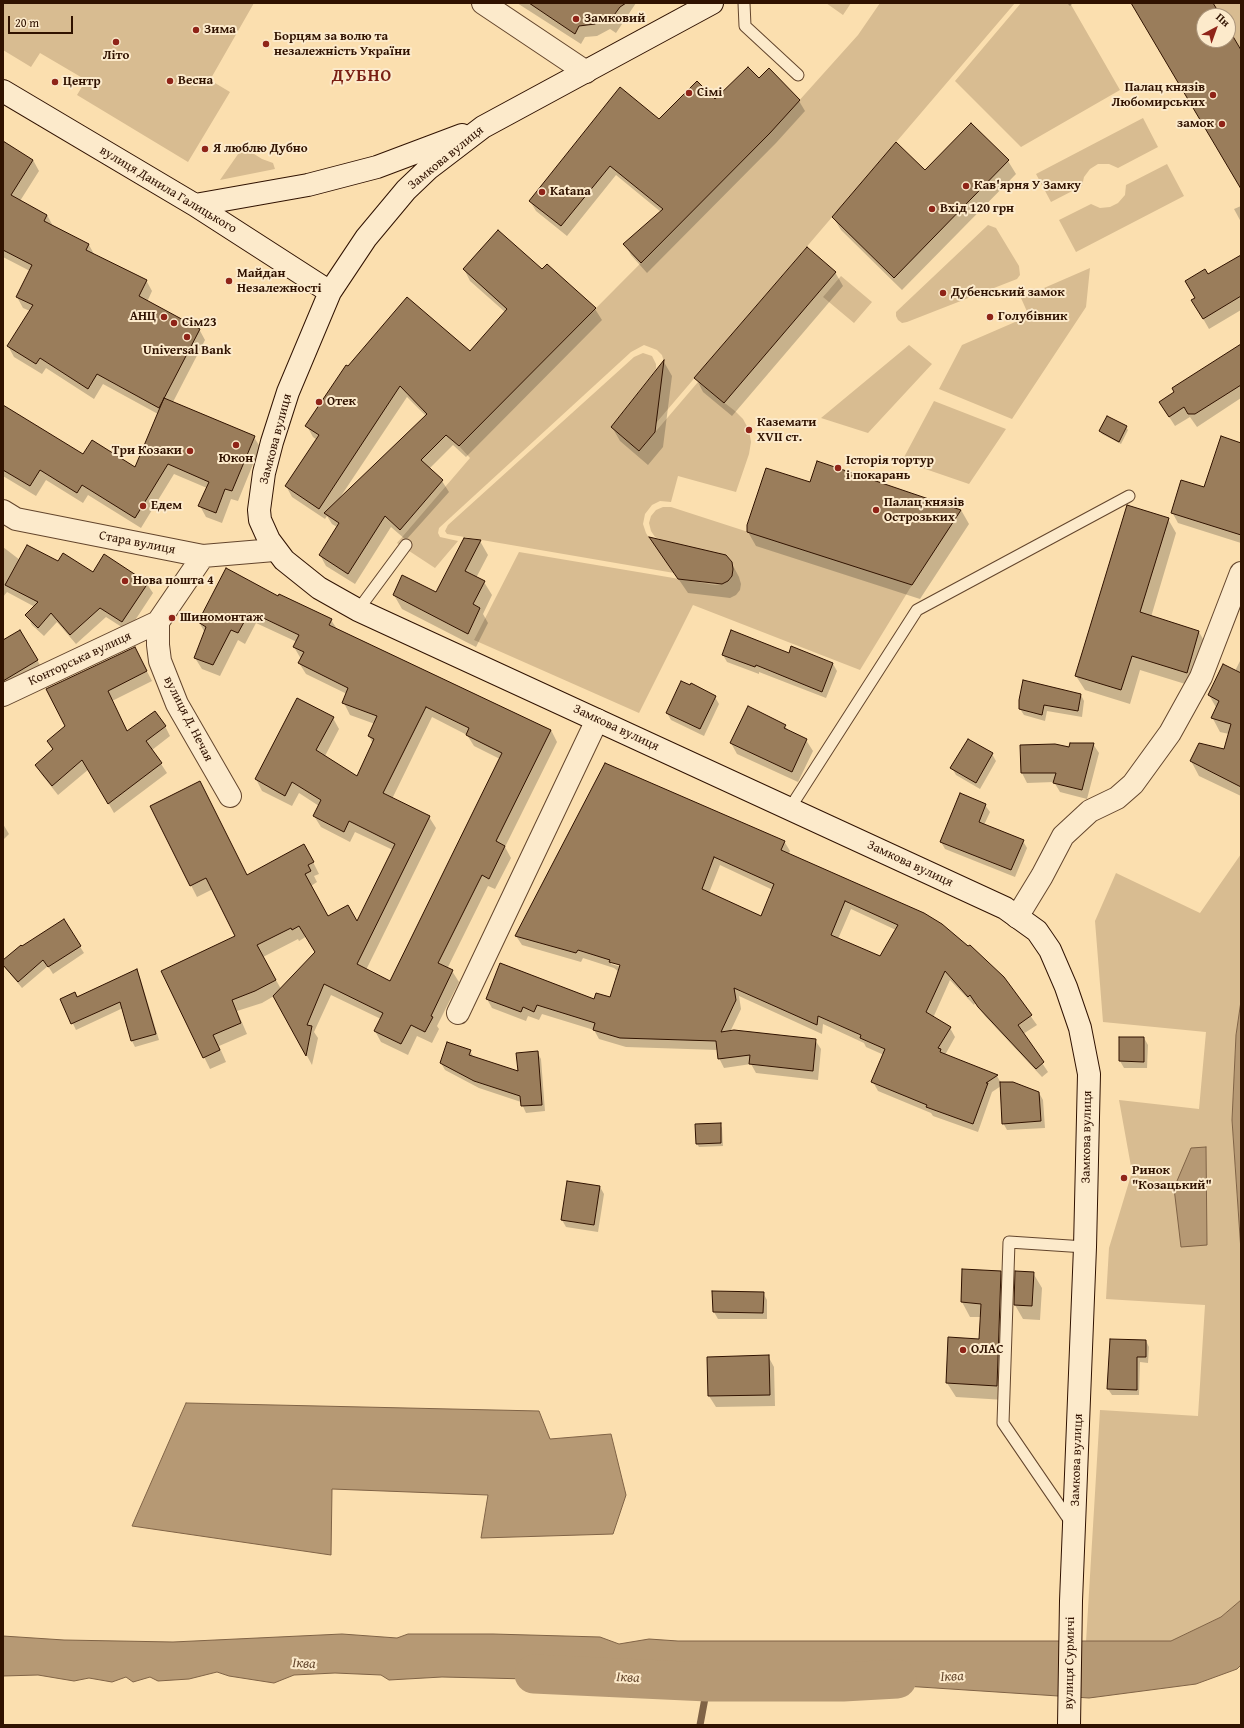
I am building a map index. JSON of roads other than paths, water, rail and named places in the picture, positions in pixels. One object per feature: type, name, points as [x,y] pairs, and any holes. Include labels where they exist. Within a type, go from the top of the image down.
[{"type":"main road","points":[[483,3],[586,72]]},
{"type":"main road","name":"Замкова вулиця","points":[[712,3],[483,127],[428,169],[406,190],[366,238],[330,292],[288,392],[264,473],[259,510],[260,520],[274,550],[284,560],[307,580],[358,610],[1005,908],[1037,931],[1050,950],[1066,987],[1080,1028],[1089,1074],[1085,1247],[1071,1601]]},
{"type":"main road","name":"вулиця Данила Галицького","points":[[3,91],[195,205],[330,292]]},
{"type":"main road","points":[[195,205],[308,185],[377,167],[483,127]]},
{"type":"main road","name":"Стара вулиця","points":[[3,511],[16,519],[202,556],[274,550]]},
{"type":"main road","points":[[158,622],[202,556]]},
{"type":"main road","points":[[1017,917],[1042,876],[1063,836],[1090,811],[1117,798],[1133,784],[1170,733],[1201,677],[1241,573]]},
{"type":"main road","name":"Конторська вулиця","points":[[3,695],[158,622]]},
{"type":"main road","name":"вулиця Д. Нечая","points":[[158,622],[160,661],[166,678],[177,704],[230,796]]},
{"type":"main road","points":[[458,1013],[597,720]]},
{"type":"main road","name":"вулиця Сурмичі","points":[[1069,1725],[1071,1601]]},
{"type":"lane","points":[[744,3],[745,26],[798,75]]},
{"type":"lane","points":[[790,808],[917,610],[1129,496]]},
{"type":"lane","points":[[358,610],[406,545]]},
{"type":"lane","points":[[1074,1528],[1003,1423],[1009,1242],[1085,1247]]},
{"type":"water","points":[[1241,1001],[1241,1251],[1232,1120],[1236,1035]]},
{"type":"water","points":[[1206,1147],[1207,1245],[1181,1247],[1174,1188],[1191,1148]]},
{"type":"water","points":[[186,1403],[539,1411],[550,1439],[611,1434],[626,1495],[613,1534],[481,1538],[488,1495],[332,1489],[331,1555],[132,1526]]},
{"type":"water","points":[[1241,1600],[1241,1665],[1237,1669],[1196,1684],[1089,1698],[843,1682],[760,1682],[587,1677],[529,1679],[442,1677],[389,1680],[381,1675],[335,1673],[294,1675],[274,1683],[229,1676],[217,1672],[189,1679],[158,1681],[150,1677],[133,1682],[126,1677],[112,1682],[89,1678],[74,1681],[38,1675],[3,1676],[3,1636],[64,1640],[173,1642],[342,1634],[397,1638],[408,1634],[493,1634],[600,1637],[619,1644],[649,1639],[678,1641],[1171,1641],[1221,1617]]},
{"type":"waterway","name":"Іква","points":[[534,1674],[708,1682],[843,1682],[897,1679]]},
{"type":"waterway","points":[[700,1725],[708,1682]]},
{"type":"place","name":"Замковий","points":[[576,19]]},
{"type":"place","name":"Зима","points":[[196,30]]},
{"type":"place","name":"Літо","points":[[116,42]]},
{"type":"place","name":"Борцям за волю та незалежність України","points":[[266,44]]},
{"type":"place","name":"Весна","points":[[170,81]]},
{"type":"place","name":"Центр","points":[[55,82]]},
{"type":"place","name":"Сімі","points":[[689,93]]},
{"type":"place","name":"Палац князів Любомирських","points":[[1213,95]]},
{"type":"place","name":"замок","points":[[1222,124]]},
{"type":"place","name":"Я люблю Дубно","points":[[205,149]]},
{"type":"place","name":"Кав'ярня У Замку","points":[[966,186]]},
{"type":"place","name":"Katana","points":[[542,192]]},
{"type":"place","name":"Вхід 120 грн","points":[[932,209]]},
{"type":"place","name":"Майдан Незалежності","points":[[229,281]]},
{"type":"place","name":"Дубенський замок","points":[[943,293]]},
{"type":"place","name":"АНЦ","points":[[164,317]]},
{"type":"place","name":"Голубівник","points":[[990,317]]},
{"type":"place","name":"Сім23","points":[[174,323]]},
{"type":"place","name":"Universal Bank","points":[[187,337]]},
{"type":"place","name":"Отек","points":[[319,402]]},
{"type":"place","name":"Каземати XVII ст.","points":[[749,430]]},
{"type":"place","name":"Юкон","points":[[236,445]]},
{"type":"place","name":"Три Козаки","points":[[190,451]]},
{"type":"place","name":"Історія тортур і покарань","points":[[838,468]]},
{"type":"place","name":"Едем","points":[[143,506]]},
{"type":"place","name":"Палац князів Острозьких","points":[[876,510]]},
{"type":"place","name":"Нова пошта 4","points":[[125,581]]},
{"type":"place","name":"Шиномонтаж","points":[[172,618]]},
{"type":"place","name":"Ринок \"Козацький\"","points":[[1124,1178]]},
{"type":"place","name":"ОЛАС","points":[[963,1350]]},
{"type":"district","name":"ДУБНО","points":[[362,77]]}]
